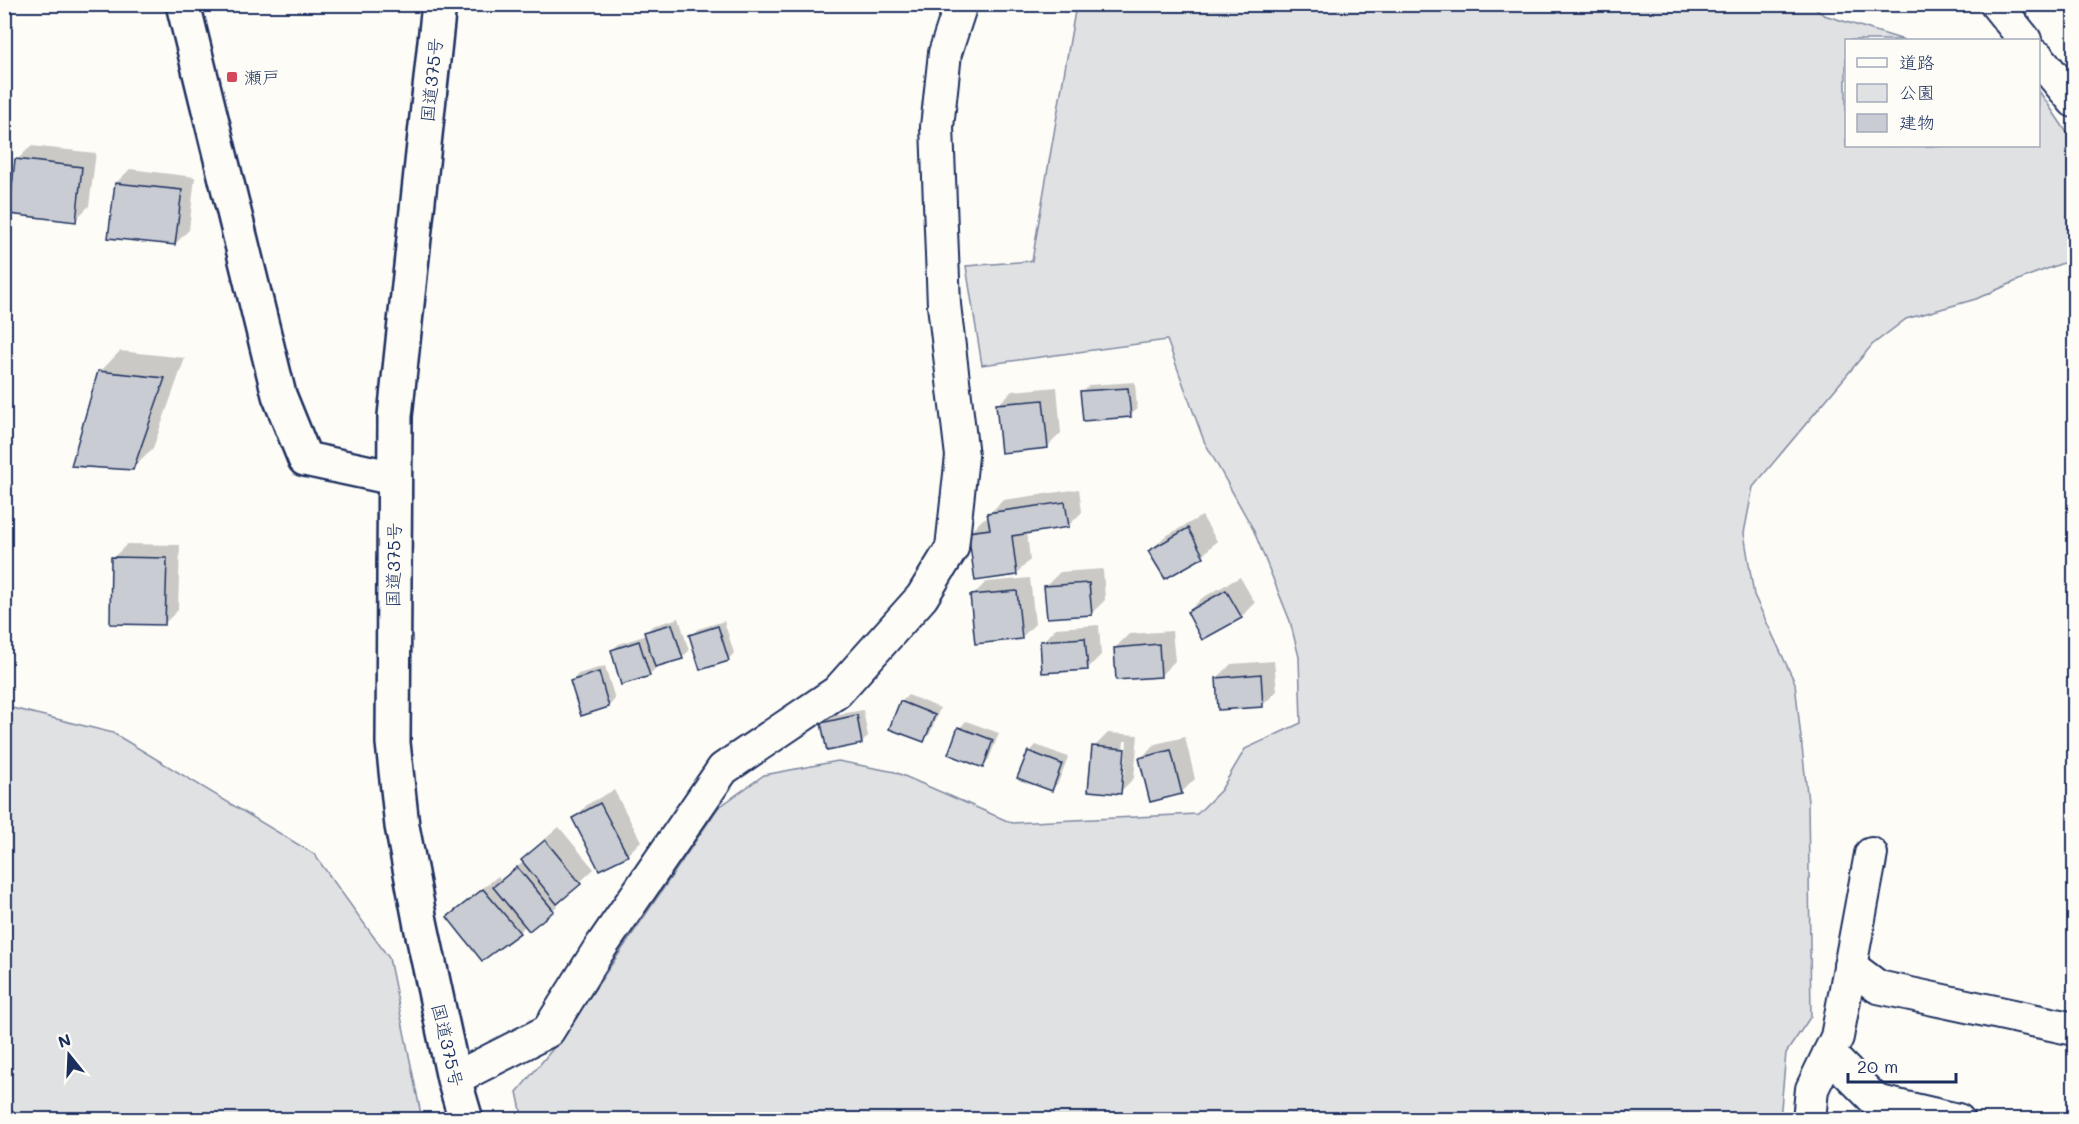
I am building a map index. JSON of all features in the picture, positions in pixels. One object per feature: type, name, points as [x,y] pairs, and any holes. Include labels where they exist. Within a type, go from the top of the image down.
[{"type":"main road","points":[[183,4],[279,395],[305,459],[394,478]]},
{"type":"main road","name":"国道375号","points":[[439,4],[395,416],[393,743],[402,826],[421,926],[454,1079],[466,1119]]},
{"type":"street","points":[[454,1079],[548,1030],[611,932],[723,769],[837,692],[922,597],[952,548],[962,456],[945,305],[937,127],[945,53],[961,4]]},
{"type":"street","points":[[1996,4],[2024,39]]},
{"type":"street","points":[[2040,59],[2074,101]]},
{"type":"street","points":[[1809,1119],[1812,1089],[1837,1037],[1871,854]]},
{"type":"street","points":[[1851,966],[1878,987],[2074,1029]]},
{"type":"street","points":[[1829,1054],[1876,1101],[1958,1119]]},
{"type":"green space","points":[[1076,5],[1810,5],[1824,15],[1901,39],[1845,39],[1845,147],[2040,147],[2040,92],[2074,143],[2074,259],[1976,299],[1906,319],[1872,345],[1753,487],[1744,533],[1754,595],[1795,683],[1808,802],[1811,1016],[1786,1053],[1780,1119],[523,1120],[517,1092],[561,1039],[718,808],[764,775],[838,761],[895,772],[1012,823],[1197,814],[1221,790],[1245,749],[1301,723],[1299,657],[1290,621],[1253,529],[1204,441],[1167,340],[982,365],[966,266],[1032,261]]},
{"type":"green space","points":[[4,706],[113,733],[314,854],[389,958],[422,1119],[5,1119]]},
{"type":"building","points":[[15,159],[82,167],[76,222],[9,214]]},
{"type":"building","points":[[115,183],[182,190],[175,245],[108,238]]},
{"type":"building","points":[[98,371],[165,378],[133,470],[71,466]]},
{"type":"building","points":[[1128,388],[1131,417],[1083,421],[1080,391]]},
{"type":"building","points":[[1043,400],[1048,448],[1001,453],[996,404]]},
{"type":"building","points":[[1065,502],[1069,527],[1012,536],[1017,575],[975,581],[968,532],[990,529],[987,513]]},
{"type":"building","points":[[1188,528],[1204,557],[1165,579],[1148,551]]},
{"type":"building","points":[[111,557],[167,558],[165,625],[110,624]]},
{"type":"building","points":[[1089,583],[1092,615],[1047,618],[1044,586]]},
{"type":"building","points":[[1226,590],[1242,618],[1202,640],[1187,612]]},
{"type":"building","points":[[1017,591],[1022,639],[975,644],[970,595]]},
{"type":"building","points":[[672,624],[683,659],[655,667],[644,632]]},
{"type":"building","points":[[718,626],[729,661],[700,670],[689,635]]},
{"type":"building","points":[[1085,638],[1088,670],[1042,673],[1040,641]]},
{"type":"building","points":[[639,641],[650,676],[621,685],[611,650]]},
{"type":"building","points":[[1159,644],[1161,677],[1116,680],[1114,648]]},
{"type":"building","points":[[599,672],[609,707],[581,716],[570,681]]},
{"type":"building","points":[[1261,674],[1263,707],[1218,710],[1216,678]]},
{"type":"building","points":[[900,701],[935,715],[924,742],[889,729]]},
{"type":"building","points":[[857,715],[862,744],[827,751],[821,723]]},
{"type":"building","points":[[958,727],[993,740],[983,768],[948,754]]},
{"type":"building","points":[[1092,746],[1125,749],[1121,794],[1088,791]]},
{"type":"building","points":[[1171,750],[1182,794],[1150,802],[1139,758]]},
{"type":"building","points":[[1028,751],[1062,764],[1052,791],[1017,778]]},
{"type":"building","points":[[600,803],[628,856],[599,870],[572,818]]},
{"type":"building","points":[[545,840],[581,884],[557,904],[521,860]]},
{"type":"building","points":[[517,867],[554,911],[529,931],[493,887]]},
{"type":"building","points":[[483,889],[520,933],[482,961],[447,917]]},
{"type":"place","name":"瀬戸","points":[[232,77]]}]
